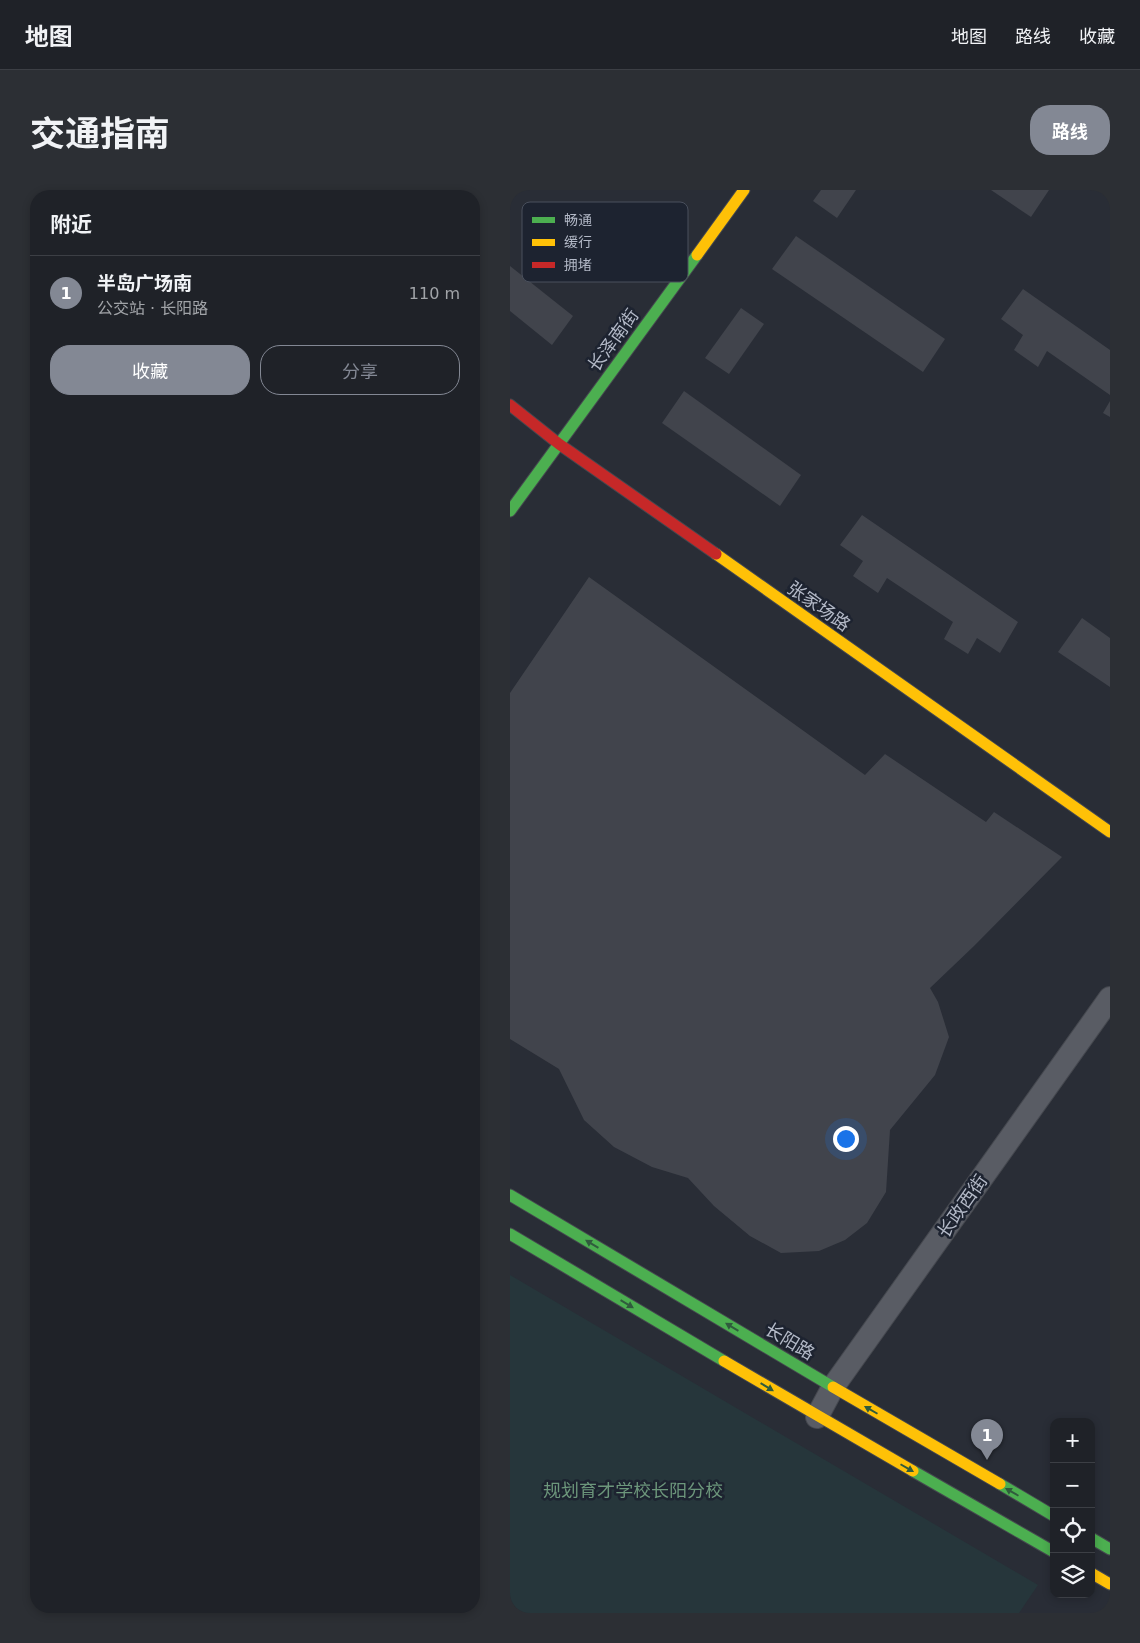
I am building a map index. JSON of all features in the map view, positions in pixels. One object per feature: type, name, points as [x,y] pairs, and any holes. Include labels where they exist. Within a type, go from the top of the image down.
[{"type":"main road","name":"长泽南街","points":[[688,267],[744,190]]},
{"type":"main road","name":"长泽南街","points":[[510,511],[677,282]]},
{"type":"main road","name":"张家场路","points":[[510,405],[559,444],[1110,832]]},
{"type":"main road","name":"长阳路","points":[[510,1195],[1050,1514]]},
{"type":"main road","points":[[510,1234],[817,1417],[1050,1550]]},
{"type":"main road","points":[[1095,1540],[1110,1549]]},
{"type":"main road","points":[[1095,1575],[1110,1584]]},
{"type":"street","name":"长政西街","points":[[817,1417],[833,1387],[1110,998]]},
{"type":"green space","name":"规划育才学校长阳分校","points":[[510,1275],[1038,1585],[1019,1613],[510,1613]]},
{"type":"building","points":[[821,190],[856,190],[837,218],[813,201]]},
{"type":"building","points":[[991,190],[1049,190],[1031,217]]},
{"type":"building","points":[[796,236],[945,339],[923,372],[772,269]]},
{"type":"building","points":[[510,266],[522,276],[522,282],[530,282],[573,316],[552,345],[510,311]]},
{"type":"building","points":[[1023,289],[1110,350],[1110,395],[1047,351],[1038,367],[1014,350],[1023,335],[1001,319]]},
{"type":"building","points":[[741,308],[764,324],[729,374],[705,358]]},
{"type":"building","points":[[684,391],[801,475],[780,506],[662,423]]},
{"type":"building","points":[[1110,401],[1110,417],[1103,413]]},
{"type":"building","points":[[862,515],[1018,622],[1000,653],[977,638],[968,654],[944,639],[953,622],[887,578],[878,593],[853,576],[863,561],[840,545]]},
{"type":"building","points":[[589,577],[865,775],[885,754],[986,822],[994,812],[1062,857],[930,988],[938,1002],[949,1037],[935,1075],[890,1130],[886,1192],[867,1223],[845,1240],[819,1251],[781,1253],[750,1236],[714,1206],[688,1178],[652,1167],[614,1147],[584,1120],[559,1069],[510,1039],[510,693]]},
{"type":"building","points":[[1082,618],[1110,638],[1110,687],[1058,652]]},
{"type":"traffic: fast","points":[[688,267],[697,255]]},
{"type":"traffic: fast","points":[[510,511],[677,282]]},
{"type":"traffic: fast","points":[[510,1195],[833,1387]]},
{"type":"traffic: fast","points":[[510,1234],[724,1361]]},
{"type":"traffic: fast","points":[[913,1471],[1050,1550]]},
{"type":"traffic: fast","points":[[1000,1484],[1050,1514]]},
{"type":"traffic: fast","points":[[1095,1540],[1110,1549]]},
{"type":"traffic: slow","points":[[697,255],[744,190]]},
{"type":"traffic: slow","points":[[716,554],[1110,832]]},
{"type":"traffic: slow","points":[[724,1361],[913,1471]]},
{"type":"traffic: slow","points":[[833,1387],[1000,1484]]},
{"type":"traffic: slow","points":[[1095,1575],[1110,1584]]},
{"type":"traffic: jam","points":[[510,405],[559,444],[716,554]]},
{"type":"place","name":"半岛广场南","points":[[987,1460]]}]
